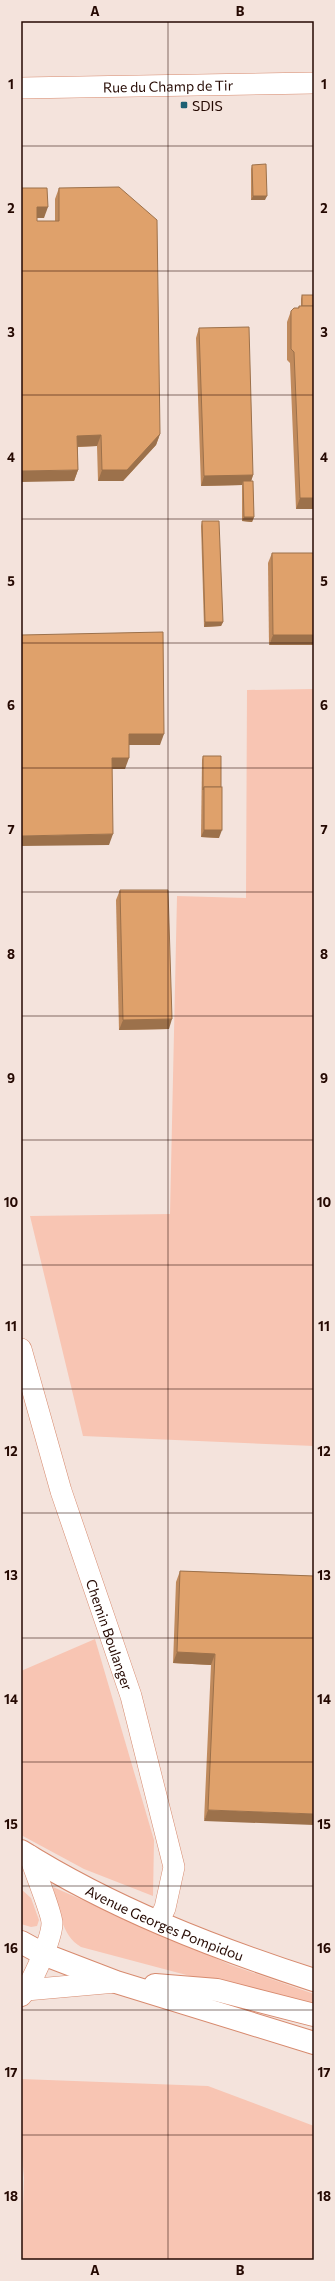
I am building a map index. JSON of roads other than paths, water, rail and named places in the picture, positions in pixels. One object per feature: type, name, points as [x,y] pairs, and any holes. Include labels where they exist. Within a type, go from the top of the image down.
[{"type":"main road","name":"Avenue Georges Pompidou","points":[[25,1854],[97,1893],[158,1922],[234,1954],[314,1980]]},
{"type":"main road","points":[[21,1942],[43,1954],[116,1982],[314,2043]]},
{"type":"main road","points":[[116,1982],[217,1990],[314,2015]]},
{"type":"street","name":"Rue du Champ de Tir","points":[[21,88],[314,83]]},
{"type":"street","name":"Chemin Boulanger","points":[[21,1349],[61,1491],[131,1696],[174,1867],[165,1908],[158,1922]]},
{"type":"street","points":[[24,1993],[43,1954],[52,1923],[25,1854]]},
{"type":"street","points":[[24,1993],[116,1982]]},
{"type":"place","name":"SDIS","points":[[184,105]]}]
